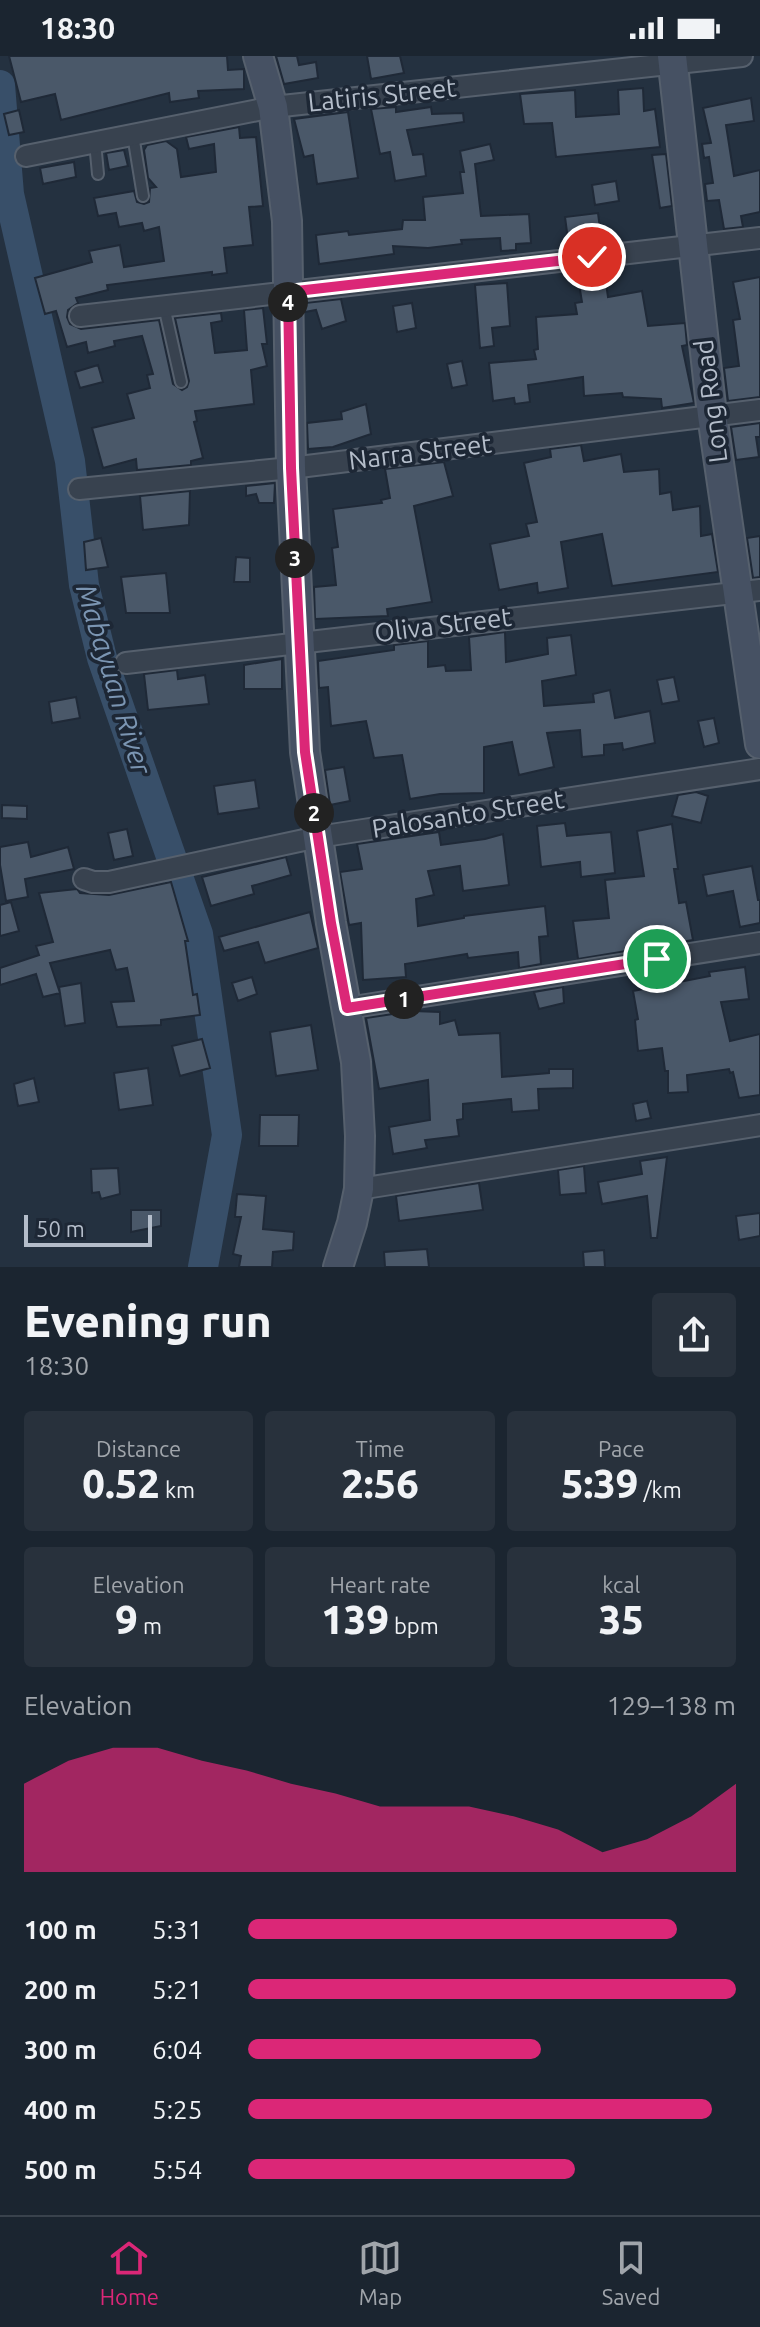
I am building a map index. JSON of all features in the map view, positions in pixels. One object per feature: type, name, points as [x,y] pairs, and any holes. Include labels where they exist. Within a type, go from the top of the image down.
[{"type":"street","points":[[258,56],[273,107],[287,221],[291,468],[305,752],[356,1062],[359,1107],[359,1189],[338,1267]]},
{"type":"street","name":"Latiris Street","points":[[26,156],[273,107],[672,60],[742,56]]},
{"type":"street","name":"Long Road","points":[[672,60],[712,415],[748,591],[760,744]]},
{"type":"street","points":[[80,316],[760,238]]},
{"type":"street","name":"Narra Street","points":[[79,489],[291,468],[760,410]]},
{"type":"street","name":"Oliva Street","points":[[126,663],[748,591]]},
{"type":"street","name":"Palosanto Street","points":[[84,879],[109,882],[318,837],[760,769]]},
{"type":"street","points":[[347,1008],[760,943]]},
{"type":"street","points":[[359,1189],[760,1125]]},
{"type":"lane","points":[[133,135],[143,196]]},
{"type":"lane","points":[[95,142],[98,174]]},
{"type":"lane","points":[[164,304],[181,382]]},
{"type":"building","points":[[9,56],[227,56],[228,70],[244,69],[244,89],[198,91],[199,98],[170,102],[169,93],[61,120],[55,94],[21,102]]},
{"type":"building","points":[[276,56],[297,56],[299,65],[316,62],[318,78],[284,84]]},
{"type":"building","points":[[367,56],[400,56],[404,73],[371,79]]},
{"type":"building","points":[[643,88],[644,111],[655,109],[660,147],[556,157],[552,123],[524,124],[520,94],[575,90],[576,117],[619,114],[618,90]]},
{"type":"building","points":[[751,98],[754,121],[726,125],[734,176],[760,170],[760,212],[741,216],[743,227],[724,229],[719,200],[707,201],[705,184],[713,183],[709,157],[704,158],[702,144],[711,143],[703,108]]},
{"type":"building","points":[[396,107],[396,112],[431,107],[432,114],[463,113],[464,122],[407,130],[413,155],[423,154],[426,176],[395,181],[390,152],[380,154],[371,109]]},
{"type":"building","points":[[19,110],[24,132],[9,135],[4,114]]},
{"type":"building","points":[[348,112],[358,178],[317,184],[313,155],[304,157],[294,119]]},
{"type":"building","points":[[239,127],[240,138],[256,137],[263,206],[249,207],[253,245],[224,248],[227,273],[212,275],[212,272],[107,285],[108,290],[76,298],[78,303],[68,310],[67,317],[70,324],[81,329],[159,320],[173,384],[182,390],[189,381],[175,318],[221,313],[222,321],[211,323],[215,353],[247,350],[244,310],[263,308],[267,344],[262,344],[267,366],[251,370],[254,404],[195,411],[197,421],[194,422],[203,458],[191,461],[191,465],[137,470],[136,459],[103,468],[92,428],[134,418],[127,394],[150,388],[147,375],[153,374],[142,336],[114,341],[115,346],[88,353],[86,342],[67,347],[56,311],[45,314],[35,278],[92,262],[89,251],[120,245],[124,267],[164,261],[159,227],[144,231],[142,223],[119,227],[116,213],[98,216],[94,198],[134,191],[137,202],[149,202],[150,188],[156,187],[148,178],[144,150],[147,145],[166,141],[177,149],[181,177],[216,172],[214,144],[189,149],[186,137]]},
{"type":"building","points":[[490,144],[494,160],[475,164],[481,216],[529,214],[531,243],[516,244],[516,250],[501,251],[500,238],[461,240],[462,244],[428,248],[393,246],[394,254],[319,264],[316,235],[402,229],[403,220],[425,220],[423,197],[463,193],[460,172],[464,172],[460,151]]},
{"type":"building","points":[[124,150],[128,166],[109,170],[106,153]]},
{"type":"building","points":[[666,154],[672,206],[660,208],[652,155]]},
{"type":"building","points":[[74,162],[76,177],[43,184],[40,168]]},
{"type":"building","points":[[616,181],[619,201],[595,205],[592,185]]},
{"type":"building","points":[[598,213],[601,236],[568,240],[565,217]]},
{"type":"building","points":[[604,269],[608,297],[642,291],[648,326],[685,323],[687,345],[682,346],[694,403],[662,408],[661,399],[623,397],[622,393],[584,396],[583,377],[528,385],[530,402],[515,404],[514,398],[493,401],[489,363],[536,359],[536,317],[577,314],[575,303],[582,302],[577,272]]},
{"type":"building","points":[[760,277],[760,397],[728,401],[724,368],[739,366],[733,320],[740,319],[733,282]]},
{"type":"building","points":[[507,283],[510,326],[492,328],[494,346],[480,348],[475,285]]},
{"type":"building","points":[[341,299],[346,321],[322,329],[316,310],[305,312],[305,303]]},
{"type":"building","points":[[412,303],[416,328],[397,332],[393,306]]},
{"type":"building","points":[[462,361],[467,385],[452,388],[447,364]]},
{"type":"building","points":[[98,365],[103,382],[80,388],[75,372]]},
{"type":"building","points":[[366,404],[371,434],[333,447],[308,449],[307,423],[342,419],[341,412]]},
{"type":"building","points":[[760,423],[760,437],[756,437],[759,457],[736,460],[731,427]]},
{"type":"building","points":[[581,445],[584,461],[621,454],[624,472],[659,469],[660,494],[671,492],[673,510],[700,506],[701,536],[712,534],[718,572],[612,586],[602,534],[561,542],[568,588],[538,593],[537,583],[499,590],[490,544],[529,536],[526,524],[537,522],[524,463],[551,457],[550,449]]},
{"type":"building","points":[[444,462],[453,496],[414,506],[432,602],[387,609],[388,616],[315,619],[314,587],[336,585],[332,548],[338,547],[333,509],[382,503],[381,500],[390,498],[385,469]]},
{"type":"building","points":[[275,483],[274,503],[259,503],[256,494],[246,496],[246,486]]},
{"type":"building","points":[[190,491],[189,525],[143,530],[140,496]]},
{"type":"building","points":[[760,536],[760,577],[753,578],[747,538]]},
{"type":"building","points":[[101,538],[108,567],[86,570],[84,542]]},
{"type":"building","points":[[236,557],[250,558],[250,582],[234,582]]},
{"type":"building","points":[[166,573],[170,613],[126,613],[121,577]]},
{"type":"building","points":[[505,632],[506,662],[548,654],[547,638],[571,635],[576,675],[542,681],[544,706],[594,702],[593,694],[610,690],[615,718],[650,711],[655,743],[623,750],[622,743],[604,745],[604,755],[582,757],[580,730],[547,733],[554,767],[519,775],[512,742],[484,747],[484,793],[440,794],[410,799],[402,755],[374,758],[366,721],[331,726],[328,687],[319,688],[318,661],[394,650],[394,645],[428,641],[428,667],[445,665],[446,671],[471,670],[469,637]]},
{"type":"building","points":[[282,659],[282,689],[244,689],[244,665]]},
{"type":"building","points":[[177,670],[178,679],[205,675],[209,704],[148,710],[144,674]]},
{"type":"building","points":[[674,677],[679,701],[662,704],[657,680]]},
{"type":"building","points":[[76,697],[80,718],[52,723],[49,702]]},
{"type":"building","points":[[714,718],[719,743],[704,747],[698,721]]},
{"type":"building","points":[[344,767],[350,801],[330,805],[325,770]]},
{"type":"building","points":[[255,780],[259,808],[218,814],[214,786]]},
{"type":"building","points":[[696,792],[708,796],[701,823],[672,816],[678,795]]},
{"type":"building","points":[[2,805],[27,806],[27,819],[2,818]]},
{"type":"building","points":[[565,823],[567,836],[611,832],[615,873],[581,877],[580,862],[541,867],[537,826]]},
{"type":"building","points":[[672,824],[679,903],[686,902],[693,940],[578,959],[573,921],[609,918],[605,880],[644,876],[637,831]]},
{"type":"building","points":[[127,829],[133,856],[114,860],[108,833]]},
{"type":"building","points":[[439,832],[441,845],[503,834],[509,885],[463,891],[460,866],[428,871],[434,895],[416,899],[418,926],[464,916],[545,906],[548,936],[539,937],[541,964],[519,968],[518,952],[468,958],[467,954],[405,964],[406,977],[363,980],[361,923],[349,925],[340,872],[362,869],[357,844]]},
{"type":"building","points":[[28,842],[31,857],[68,847],[74,869],[25,879],[28,897],[6,901],[0,847]]},
{"type":"building","points":[[286,857],[291,875],[252,886],[254,894],[211,906],[202,877]]},
{"type":"building","points":[[752,866],[760,900],[760,923],[740,927],[733,891],[707,896],[703,875]]},
{"type":"building","points":[[171,882],[188,941],[185,941],[193,995],[197,994],[200,1015],[161,1020],[161,1025],[117,1027],[111,1002],[134,1001],[127,968],[116,970],[110,950],[50,963],[60,993],[43,997],[36,974],[0,985],[0,968],[39,955],[36,946],[53,942],[39,893],[77,889],[80,893],[109,895]]},
{"type":"building","points":[[11,902],[19,931],[0,936],[0,905]]},
{"type":"building","points":[[310,912],[318,948],[265,963],[258,942],[224,951],[219,937]]},
{"type":"building","points":[[745,967],[749,999],[721,1002],[730,1041],[760,1034],[760,1095],[739,1098],[733,1072],[730,1073],[729,1069],[687,1075],[688,1092],[668,1093],[668,1071],[665,1071],[662,1048],[638,1051],[635,1020],[638,1019],[633,991],[710,976],[709,972]]},
{"type":"building","points":[[252,977],[257,994],[238,1001],[232,983]]},
{"type":"building","points":[[81,983],[85,1023],[65,1026],[59,987]]},
{"type":"building","points":[[563,987],[564,1003],[539,1009],[534,992]]},
{"type":"building","points":[[413,1011],[440,1012],[440,1024],[455,1020],[459,1035],[500,1033],[502,1077],[549,1073],[549,1069],[573,1069],[573,1088],[538,1089],[539,1110],[512,1112],[511,1099],[463,1104],[463,1119],[457,1120],[459,1136],[425,1140],[427,1148],[393,1154],[389,1127],[430,1120],[428,1080],[379,1089],[366,1018]]},
{"type":"building","points":[[311,1025],[318,1070],[276,1076],[270,1032]]},
{"type":"building","points":[[202,1039],[210,1068],[180,1076],[172,1046]]},
{"type":"building","points":[[148,1068],[153,1105],[119,1110],[114,1073]]},
{"type":"building","points":[[34,1078],[39,1102],[18,1106],[14,1084]]},
{"type":"building","points":[[647,1101],[651,1118],[636,1121],[633,1104]]},
{"type":"building","points":[[260,1115],[299,1115],[298,1146],[259,1146]]},
{"type":"building","points":[[667,1157],[657,1238],[651,1238],[647,1196],[602,1204],[598,1182],[642,1174],[640,1161]]},
{"type":"building","points":[[584,1166],[586,1193],[560,1195],[558,1170]]},
{"type":"building","points":[[118,1168],[120,1194],[101,1199],[99,1192],[92,1193],[91,1169]]},
{"type":"building","points":[[479,1183],[483,1210],[399,1221],[396,1196]]},
{"type":"building","points":[[237,1194],[266,1196],[263,1229],[294,1232],[293,1250],[273,1252],[272,1267],[239,1267],[241,1256],[233,1254],[241,1217],[235,1217]]},
{"type":"building","points":[[131,1210],[161,1210],[161,1226],[131,1232]]},
{"type":"building","points":[[760,1213],[760,1236],[739,1240],[736,1216]]},
{"type":"building","points":[[427,1249],[429,1267],[385,1267],[384,1252]]},
{"type":"building","points":[[604,1250],[605,1267],[584,1267],[583,1252]]},
{"type":"waterway","name":"Mabayuan River","points":[[0,85],[9,194],[70,461],[84,585],[102,658],[198,934],[227,1135],[203,1267]]},
{"type":"route","points":[[592,257],[288,292],[291,468],[305,752],[347,1008],[657,959]]}]
